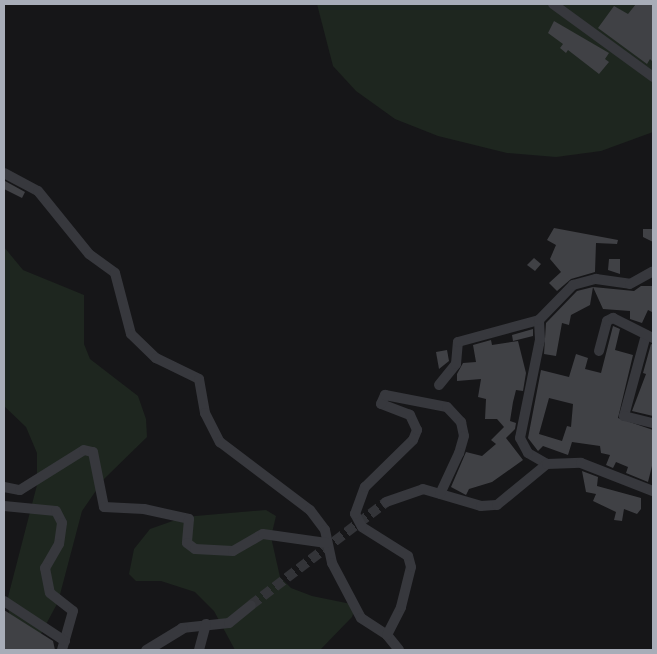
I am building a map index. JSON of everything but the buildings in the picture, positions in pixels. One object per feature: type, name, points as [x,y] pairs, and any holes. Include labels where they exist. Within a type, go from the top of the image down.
[{"type":"street","points":[[553,4],[653,77]]},
{"type":"street","points":[[4,174],[38,191],[89,254],[115,274],[131,334],[156,358],[199,379],[205,412],[220,442],[310,510],[324,530],[326,543],[361,618],[387,635],[399,650]]},
{"type":"street","points":[[439,385],[456,364],[458,342],[539,320],[573,285],[596,279],[630,284],[653,273]]},
{"type":"street","points":[[599,351],[607,321],[613,318],[649,336],[624,416],[653,424]]},
{"type":"street","points":[[539,320],[540,340],[520,438],[528,453],[547,464],[581,464],[653,491]]},
{"type":"street","points":[[387,635],[401,607],[412,567],[408,556],[362,527],[355,514],[365,487],[413,440],[417,430],[410,415],[380,404],[385,394],[447,407],[461,422],[464,436],[459,453],[440,494]]},
{"type":"street","points":[[4,487],[20,490],[76,454],[93,452],[104,507],[144,509],[189,519],[187,543],[195,549],[234,552],[264,534],[326,543]]},
{"type":"street","points":[[386,502],[411,489],[440,494],[481,506],[497,505],[547,464]]},
{"type":"street","points":[[4,506],[56,511],[62,524],[59,544],[45,568],[50,592],[73,611],[64,646],[4,601]]},
{"type":"street","points":[[146,650],[182,628],[229,623],[251,605]]},
{"type":"street","points":[[199,650],[206,624]]},
{"type":"shaded area","points":[[317,4],[653,4],[653,132],[601,151],[556,157],[507,153],[438,136],[395,119],[356,91],[333,66]]},
{"type":"shaded area","points":[[4,247],[23,270],[84,295],[84,344],[90,359],[138,396],[146,419],[147,437],[104,479],[82,511],[58,602],[36,643],[11,623],[7,601],[37,485],[37,453],[26,427],[4,406]]},
{"type":"shaded area","points":[[266,510],[276,516],[271,537],[280,577],[291,588],[312,596],[356,605],[352,617],[320,650],[235,650],[214,611],[195,592],[161,581],[136,581],[129,574],[134,549],[150,529],[184,517]]},
{"type":"tunnel","points":[[251,605],[386,502]]}]
